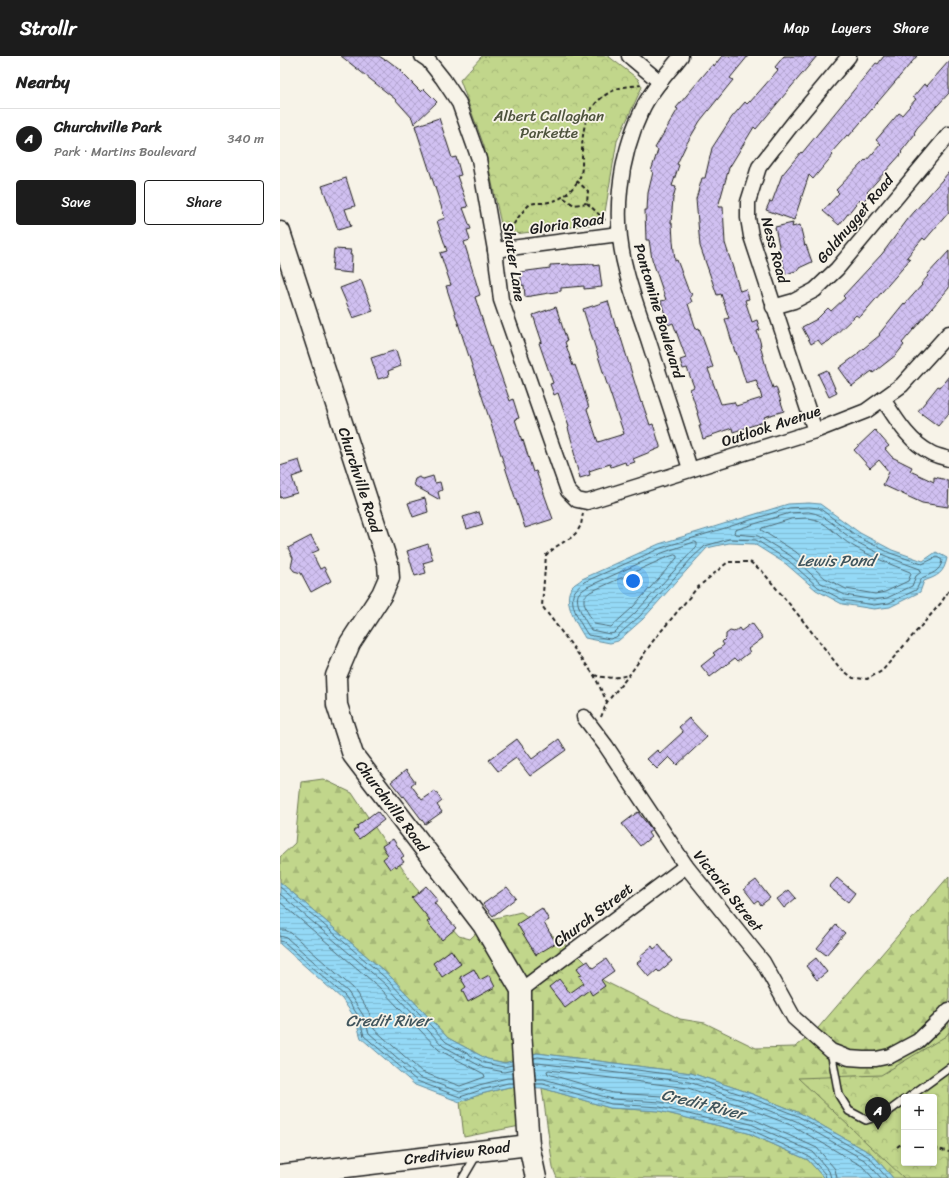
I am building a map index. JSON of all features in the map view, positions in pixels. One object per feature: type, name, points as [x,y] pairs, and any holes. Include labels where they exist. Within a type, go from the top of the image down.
[{"type":"street","name":"Shuter Lane","points":[[422,56],[428,60],[444,79],[459,103],[479,158],[495,250],[501,300],[568,491],[582,501]]},
{"type":"street","points":[[629,56],[660,82]]},
{"type":"street","name":"Pantomine Boulevard","points":[[682,56],[660,82],[643,108],[630,138],[621,186],[618,213],[619,234],[626,269],[690,469]]},
{"type":"street","name":"Ness Road","points":[[815,431],[773,307],[751,236],[748,218],[748,202],[759,167],[849,56]]},
{"type":"street","name":"Goldnugget Road","points":[[773,307],[794,301],[815,290],[837,269],[949,134]]},
{"type":"street","name":"Churchville Road","points":[[280,232],[388,564],[390,578],[382,594],[350,643],[336,676],[337,705],[353,756],[483,925],[521,990]]},
{"type":"street","name":"Gloria Road","points":[[495,250],[619,234]]},
{"type":"street","name":"Outlook Avenue","points":[[582,501],[815,431],[866,410],[902,385],[949,333]]},
{"type":"street","points":[[883,399],[900,426],[916,443],[931,454],[949,459]]},
{"type":"street","name":"Victoria Street","points":[[584,717],[606,746],[686,866],[764,962],[794,1018],[831,1051]]},
{"type":"street","name":"Church Street","points":[[521,990],[686,866]]},
{"type":"street","points":[[521,990],[521,1031],[529,1144]]},
{"type":"street","points":[[831,1051],[849,1058],[876,1059],[890,1056],[918,1041],[949,1010]]},
{"type":"street","name":"Creditview Road","points":[[280,1175],[529,1144],[536,1178]]},
{"type":"lane","points":[[831,1051],[839,1095],[849,1111],[866,1120],[885,1114],[901,1102]]},
{"type":"lane","points":[[913,1094],[949,1068]]},
{"type":"lane","points":[[463,1178],[480,1150]]},
{"type":"path","points":[[495,250],[528,207],[534,203],[548,202],[563,198],[577,182],[581,171],[582,135],[585,121],[592,108],[604,96],[618,88],[660,82]]},
{"type":"path","points":[[577,182],[588,191],[587,203]]},
{"type":"path","points":[[563,198],[574,205],[587,203]]},
{"type":"path","points":[[587,203],[619,234]]},
{"type":"path","points":[[582,501],[581,525],[578,532],[556,546],[546,555],[542,606],[594,675],[607,702]]},
{"type":"path","points":[[595,731],[607,702],[630,674],[653,641],[697,588],[728,562],[750,562],[762,571],[839,667],[852,678],[867,679],[882,671],[941,603],[949,590]]},
{"type":"path","points":[[594,675],[604,678],[617,678],[630,674]]},
{"type":"path","points":[[897,1147],[901,1144]]},
{"type":"path","points":[[937,1149],[949,1152]]},
{"type":"green space","name":"Albert Callaghan Parkette","points":[[482,56],[608,56],[638,79],[642,87],[617,141],[605,212],[596,224],[515,234],[501,224],[484,146],[460,80]]},
{"type":"green space","points":[[323,779],[352,793],[414,886],[459,936],[470,939],[491,919],[521,912],[575,952],[604,981],[680,1019],[705,1023],[756,1048],[795,1047],[812,1035],[949,876],[949,1178],[893,1178],[872,1154],[800,1113],[747,1092],[691,1073],[537,1053],[505,1063],[487,1059],[448,1038],[391,977],[280,882],[280,857],[295,843],[301,782]]},
{"type":"green space","points":[[949,1032],[949,1178],[904,1178],[798,1078],[881,1075],[946,1036]]},
{"type":"green space","points":[[509,1087],[522,1087],[520,1126],[464,1137],[460,1102],[481,1094]]},
{"type":"green space","points":[[542,1088],[610,1108],[659,1111],[748,1133],[808,1160],[824,1178],[557,1178],[553,1168]]},
{"type":"water","name":"Lewis Pond","points":[[788,504],[820,504],[860,533],[892,550],[923,561],[936,552],[947,558],[946,563],[940,573],[924,581],[920,592],[890,607],[874,609],[842,604],[816,590],[786,564],[754,544],[729,543],[707,548],[643,619],[618,641],[610,643],[585,638],[575,620],[569,606],[569,593],[573,586],[582,579],[659,544]]},
{"type":"water","name":"Credit River","points":[[280,882],[391,977],[448,1038],[487,1059],[505,1063],[537,1053],[691,1073],[747,1092],[800,1113],[872,1154],[893,1178],[824,1178],[808,1160],[748,1133],[659,1111],[610,1108],[542,1088],[509,1087],[481,1094],[460,1102],[415,1085],[361,1038],[355,1018],[342,999],[280,944]]},
{"type":"building","points":[[341,56],[379,56],[385,60],[386,59],[402,71],[401,72],[421,92],[424,89],[437,102],[414,124],[412,118],[395,99]]},
{"type":"building","points":[[722,56],[748,56],[730,78],[733,80],[700,121],[677,164],[679,165],[672,186],[676,187],[673,198],[671,223],[675,261],[677,260],[689,292],[692,294],[690,297],[692,302],[688,304],[696,329],[699,328],[713,367],[708,369],[721,404],[734,402],[736,406],[762,398],[756,380],[746,383],[735,352],[725,319],[729,318],[721,294],[717,295],[700,246],[696,199],[702,178],[705,178],[712,148],[732,117],[745,102],[747,104],[750,102],[778,70],[775,67],[784,56],[817,56],[756,129],[754,127],[729,168],[718,207],[723,207],[725,243],[740,291],[746,289],[749,299],[745,300],[752,322],[757,320],[760,330],[757,331],[767,371],[773,388],[776,387],[784,411],[764,417],[766,421],[733,432],[732,428],[703,439],[699,426],[701,426],[698,413],[690,389],[694,387],[687,368],[683,369],[680,360],[686,358],[673,323],[668,325],[661,301],[666,300],[652,259],[649,240],[646,240],[645,210],[647,210],[648,193],[653,172],[651,171],[658,150],[655,148],[678,109],[676,108],[713,64],[714,66]]},
{"type":"building","points":[[884,56],[917,56],[849,136],[847,135],[831,153],[833,155],[813,179],[809,175],[794,220],[766,210],[770,201],[772,202],[782,175],[876,63],[878,64]]},
{"type":"building","points":[[949,61],[949,93],[917,128],[914,133],[915,134],[901,152],[902,153],[867,192],[869,194],[862,203],[859,200],[839,225],[823,211],[839,193],[836,190],[881,144],[876,140],[899,113],[902,115],[916,99],[913,97],[924,84],[927,86]]},
{"type":"building","points":[[439,118],[452,158],[456,157],[461,175],[457,176],[468,207],[463,208],[471,229],[467,230],[470,240],[464,242],[480,295],[475,297],[510,401],[513,399],[519,418],[515,419],[522,441],[523,440],[533,472],[536,471],[553,519],[525,528],[446,286],[451,285],[440,253],[447,251],[437,221],[445,218],[415,126]]},
{"type":"building","points":[[949,172],[949,212],[925,240],[923,238],[907,257],[910,259],[861,316],[859,317],[856,315],[829,341],[822,345],[818,340],[811,344],[802,327],[817,319],[828,308],[831,311],[845,298],[843,296],[882,254],[908,219]]},
{"type":"building","points":[[346,178],[355,206],[345,209],[351,226],[338,230],[322,186]]},
{"type":"building","points":[[793,223],[792,227],[800,225],[805,246],[806,245],[812,262],[799,268],[799,270],[786,274],[775,227]]},
{"type":"building","points":[[334,249],[351,250],[351,273],[332,271]]},
{"type":"building","points":[[949,251],[949,288],[902,343],[904,345],[896,355],[873,373],[872,371],[852,386],[839,368],[880,335],[879,334],[904,303],[905,304],[922,285],[921,284],[928,276],[927,275]]},
{"type":"building","points":[[550,265],[599,265],[602,287],[584,289],[584,286],[561,288],[561,291],[525,297],[524,285],[522,286],[520,272],[550,268]]},
{"type":"building","points":[[361,280],[373,311],[353,318],[340,288]]},
{"type":"building","points":[[608,301],[641,403],[642,402],[650,425],[653,424],[660,448],[633,459],[635,462],[626,465],[625,462],[611,467],[610,464],[589,471],[590,475],[580,478],[574,457],[574,449],[569,427],[558,393],[554,395],[550,384],[553,383],[539,343],[542,342],[533,315],[556,307],[567,341],[565,342],[573,366],[575,365],[582,385],[589,408],[587,409],[598,442],[624,434],[583,309]]},
{"type":"building","points":[[396,350],[401,366],[388,371],[389,376],[378,379],[371,358]]},
{"type":"building","points":[[827,370],[837,393],[829,397],[818,374]]},
{"type":"building","points":[[949,376],[949,413],[938,426],[918,411],[938,386],[940,387]]},
{"type":"building","points":[[875,430],[889,446],[885,449],[892,457],[912,467],[910,471],[934,482],[934,477],[947,480],[947,482],[949,482],[948,507],[922,503],[883,485],[889,472],[879,460],[870,468],[854,450]]},
{"type":"building","points":[[299,460],[303,473],[292,477],[297,493],[280,498],[280,466]]},
{"type":"building","points":[[433,476],[435,483],[440,482],[442,490],[438,492],[440,500],[415,486],[415,479],[419,477],[423,479]]},
{"type":"building","points":[[425,498],[428,512],[413,517],[408,503]]},
{"type":"building","points":[[479,512],[483,524],[467,529],[463,517]]},
{"type":"building","points":[[311,536],[319,550],[312,553],[320,569],[324,567],[331,581],[311,592],[301,573],[294,571],[291,567],[293,558],[288,548]]},
{"type":"building","points":[[428,544],[433,560],[423,563],[426,573],[415,576],[407,551]]},
{"type":"building","points":[[752,623],[763,638],[748,649],[750,652],[738,661],[735,658],[710,677],[701,666],[715,655],[713,653],[724,645],[722,642],[726,638],[726,634],[730,631],[734,632],[739,628],[741,631]]},
{"type":"building","points":[[689,718],[707,737],[677,765],[669,757],[657,769],[647,759],[657,750],[660,753],[683,732],[679,727]]},
{"type":"building","points":[[517,739],[532,759],[559,739],[566,750],[530,776],[516,758],[498,771],[489,760]]},
{"type":"building","points":[[406,770],[415,782],[411,785],[422,800],[435,791],[442,801],[437,805],[442,812],[425,824],[404,796],[403,797],[391,782]]},
{"type":"building","points":[[378,812],[384,820],[359,839],[353,832],[358,828],[357,826],[374,813],[375,814]]},
{"type":"building","points":[[638,812],[652,830],[648,833],[651,837],[640,846],[622,824]]},
{"type":"building","points":[[393,839],[404,856],[401,858],[404,862],[396,867],[395,865],[390,869],[383,859],[388,855],[382,846]]},
{"type":"building","points":[[837,878],[855,893],[848,902],[829,887]]},
{"type":"building","points":[[756,880],[770,898],[761,905],[758,901],[755,903],[744,889]]},
{"type":"building","points":[[426,886],[438,900],[434,903],[456,928],[442,940],[427,922],[430,920],[412,898]]},
{"type":"building","points":[[507,887],[516,898],[493,916],[483,904]]},
{"type":"building","points":[[789,890],[796,898],[784,908],[777,899]]},
{"type":"building","points":[[542,908],[549,920],[544,923],[556,943],[536,955],[517,924]]},
{"type":"building","points":[[836,925],[845,933],[826,955],[817,948]]},
{"type":"building","points":[[659,945],[672,961],[659,972],[657,970],[649,977],[637,963],[642,959],[640,956],[652,946],[654,949]]},
{"type":"building","points":[[451,950],[461,964],[442,977],[433,963]]},
{"type":"building","points":[[816,958],[827,972],[817,980],[806,966]]},
{"type":"building","points":[[606,959],[614,971],[601,980],[605,986],[592,995],[589,990],[565,1008],[549,987],[559,979],[570,993],[584,983],[579,976],[582,975],[577,968],[588,961],[593,968]]},
{"type":"building","points":[[474,969],[480,980],[489,975],[495,987],[468,1002],[462,990],[466,987],[460,977]]},
{"type":"place","name":"Churchville Park","points":[[878,1130]]}]
